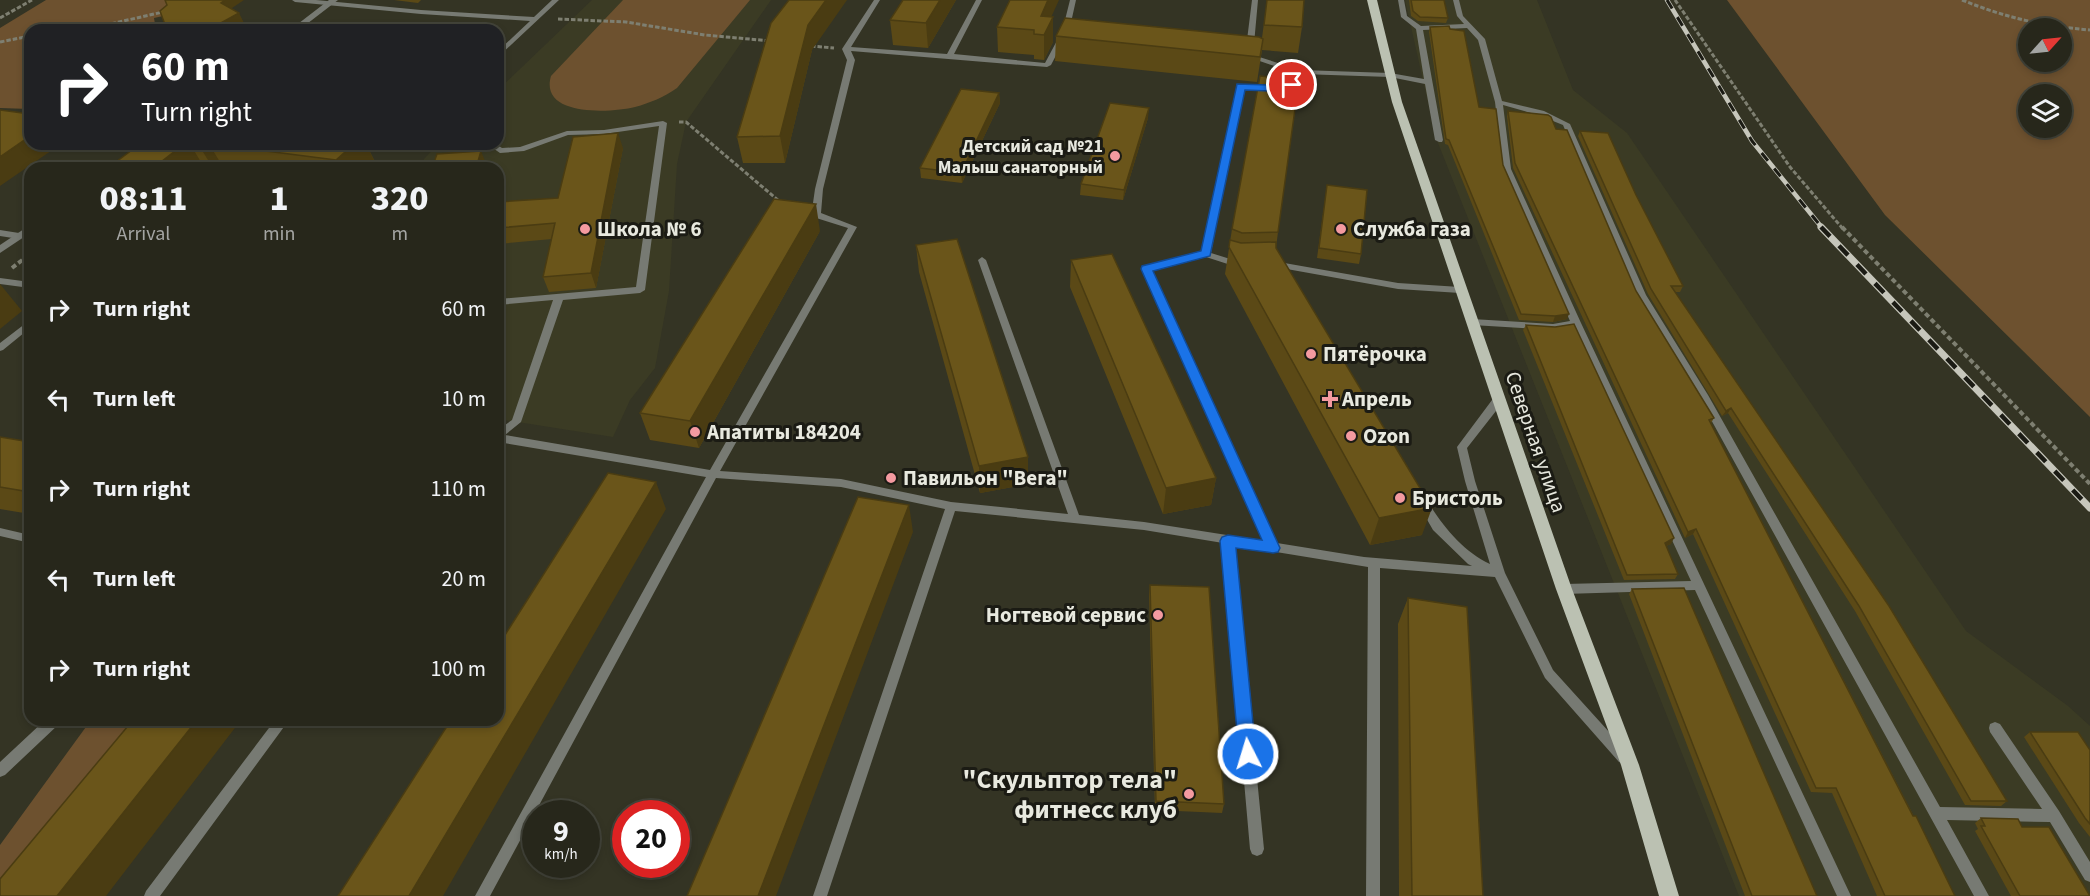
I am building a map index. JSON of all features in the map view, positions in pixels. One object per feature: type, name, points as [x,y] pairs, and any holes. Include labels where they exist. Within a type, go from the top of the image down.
[{"type":"main road","name":"Северная улица","points":[[1372,0],[1390,75],[1460,290],[1564,590],[1630,765],[1669,896]]},
{"type":"street","points":[[302,24],[332,2]]},
{"type":"street","points":[[0,250],[24,232]]},
{"type":"lane","points":[[297,0],[421,12],[536,19]]},
{"type":"lane","points":[[504,50],[556,0]]},
{"type":"lane","points":[[846,50],[877,0]]},
{"type":"lane","points":[[949,56],[979,0]]},
{"type":"lane","points":[[846,50],[1047,65],[1070,30],[1073,0]]},
{"type":"lane","points":[[1249,56],[1255,0]]},
{"type":"lane","points":[[1401,0],[1404,17],[1419,28],[1469,26]]},
{"type":"lane","points":[[1456,0],[1460,16],[1480,39],[1499,102],[1507,169],[1576,323],[1844,896]]},
{"type":"lane","points":[[1419,28],[1439,140]]},
{"type":"lane","points":[[816,214],[819,189],[851,60],[846,50]]},
{"type":"lane","points":[[1238,54],[1299,72],[1390,75],[1428,82]]},
{"type":"lane","points":[[1206,254],[1240,86],[1270,88],[1292,85],[1299,72]]},
{"type":"lane","points":[[1499,102],[1541,113],[1566,124],[1641,295],[1703,395],[1983,896]]},
{"type":"lane","points":[[497,150],[521,149],[567,134],[604,132],[663,123],[640,290],[504,302]]},
{"type":"lane","points":[[226,162],[242,150]]},
{"type":"lane","points":[[482,896],[712,474],[852,227],[779,201]]},
{"type":"lane","points":[[0,233],[19,236]]},
{"type":"lane","points":[[1248,265],[1237,265],[1206,254],[1147,269],[1273,548]]},
{"type":"lane","points":[[982,260],[1075,519]]},
{"type":"lane","points":[[1280,264],[1286,275]]},
{"type":"lane","points":[[1258,265],[1280,264],[1398,286],[1460,290]]},
{"type":"lane","points":[[0,281],[24,284]]},
{"type":"lane","points":[[504,432],[516,422],[558,297]]},
{"type":"lane","points":[[1472,322],[1553,327],[1576,323]]},
{"type":"lane","points":[[0,348],[24,328]]},
{"type":"lane","points":[[1499,399],[1462,447],[1470,481],[1499,573],[1549,674],[1630,765]]},
{"type":"lane","points":[[504,438],[712,474],[841,483],[951,506],[1144,526],[1374,563],[1499,573]]},
{"type":"lane","points":[[1413,487],[1437,527],[1472,561],[1499,573]]},
{"type":"lane","points":[[820,896],[951,506]]},
{"type":"lane","points":[[0,532],[24,538]]},
{"type":"lane","points":[[1228,541],[1257,849]]},
{"type":"lane","points":[[1373,896],[1374,563]]},
{"type":"lane","points":[[1564,590],[1699,585]]},
{"type":"lane","points":[[0,771],[48,726]]},
{"type":"lane","points":[[151,896],[278,726]]},
{"type":"lane","points":[[1995,728],[2090,874]]},
{"type":"lane","points":[[1935,813],[2054,816]]},
{"type":"path","points":[[0,18],[32,0]]},
{"type":"path","points":[[1675,0],[1790,167],[1848,234],[2090,484]]},
{"type":"path","points":[[1962,0],[2002,16],[2053,27],[2090,30]]},
{"type":"path","points":[[110,24],[169,11]]},
{"type":"path","points":[[536,19],[626,22],[705,35],[780,42]]},
{"type":"path","points":[[0,42],[24,37]]},
{"type":"path","points":[[802,44],[846,50]]},
{"type":"path","points":[[663,123],[686,122],[779,201]]},
{"type":"shaded area","points":[[46,0],[225,0],[227,2],[154,18],[155,24],[24,24],[24,109],[0,108],[0,28]]},
{"type":"shaded area","name":"Школа № 6","points":[[592,0],[771,0],[686,122],[677,164],[669,291],[655,368],[630,400],[613,437],[504,420],[504,162],[422,162],[432,150],[504,150],[504,84]]},
{"type":"shaded area","points":[[623,0],[750,0],[677,88],[667,94],[635,107],[595,111],[566,105],[556,99],[550,89],[551,76]]},
{"type":"shaded area","points":[[1405,0],[1537,0],[1573,90],[1627,133],[1966,631],[2068,706],[2090,726],[2090,896],[1739,896],[1436,138]]},
{"type":"shaded area","points":[[1727,0],[2090,0],[2090,417],[1885,215]]},
{"type":"shaded area","points":[[87,726],[153,726],[0,896],[0,845]]},
{"type":"building","points":[[165,0],[225,0],[221,3],[239,13],[219,24],[165,24],[160,11],[167,5]]},
{"type":"building","points":[[789,0],[826,0],[808,25],[780,136],[737,137],[771,23]]},
{"type":"building","points":[[903,0],[940,0],[926,23],[890,20]]},
{"type":"building","points":[[1010,0],[1048,0],[1041,16],[1053,17],[1044,35],[1034,34],[1034,30],[997,27]]},
{"type":"building","points":[[1267,0],[1304,0],[1302,27],[1264,25]]},
{"type":"building","points":[[1411,0],[1444,0],[1448,18],[1420,17],[1413,11]]},
{"type":"building","points":[[1065,18],[1263,39],[1260,57],[1056,36]]},
{"type":"building","points":[[1449,26],[1450,29],[1464,31],[1479,107],[1496,109],[1503,165],[1569,314],[1555,316],[1521,314],[1449,140],[1446,139],[1430,27]]},
{"type":"building","points":[[1260,76],[1299,80],[1278,232],[1242,233],[1232,229]]},
{"type":"building","points":[[961,89],[999,93],[961,173],[920,168]]},
{"type":"building","name":"Детский сад №21 Малыш санаторный","points":[[1110,103],[1149,108],[1124,190],[1081,184]]},
{"type":"building","points":[[0,110],[24,113],[24,140],[0,157]]},
{"type":"building","points":[[1508,111],[1548,115],[1556,129],[1567,130],[1636,291],[1714,418],[1709,420],[1913,816],[1916,816],[1955,896],[1885,896],[1836,788],[1816,788],[1696,529],[1688,532],[1515,163]]},
{"type":"building","points":[[1580,131],[1608,133],[1636,195],[1683,286],[1671,286],[1889,606],[2007,801],[1971,801],[1859,606],[1731,408],[1726,411],[1651,289]]},
{"type":"building","points":[[618,133],[591,273],[543,277],[555,223],[504,227],[504,202],[558,198],[573,137]]},
{"type":"building","points":[[132,150],[176,150],[161,162],[116,162]]},
{"type":"building","points":[[258,150],[347,150],[336,160]]},
{"type":"building","points":[[481,151],[478,162],[434,162],[437,154]]},
{"type":"building","name":"Служба газа","points":[[1327,185],[1367,190],[1361,254],[1319,248]]},
{"type":"building","points":[[774,199],[816,204],[690,421],[640,413]]},
{"type":"building","points":[[957,239],[1028,457],[979,466],[916,245]]},
{"type":"building","points":[[1230,240],[1241,243],[1276,242],[1276,248],[1432,508],[1379,518],[1229,247]]},
{"type":"building","points":[[1112,254],[1216,478],[1166,488],[1071,260]]},
{"type":"building","points":[[1574,324],[1674,538],[1665,543],[1678,574],[1627,575],[1526,325],[1555,327]]},
{"type":"building","points":[[0,437],[24,441],[24,491],[0,487]]},
{"type":"building","points":[[608,473],[656,482],[409,896],[338,896],[447,726],[504,726],[504,637]]},
{"type":"building","points":[[858,497],[909,505],[758,896],[687,896]]},
{"type":"building","points":[[1150,585],[1209,587],[1224,804],[1156,801]]},
{"type":"building","points":[[1684,588],[1817,896],[1752,896],[1632,589]]},
{"type":"building","points":[[1408,598],[1467,607],[1483,896],[1412,896]]},
{"type":"building","points":[[128,726],[192,726],[57,896],[0,896],[0,879]]},
{"type":"building","points":[[2030,732],[2078,732],[2090,750],[2090,824],[2085,818]]},
{"type":"building","points":[[1981,818],[2018,819],[2022,827],[2049,827],[2090,896],[2020,896],[1981,826],[1985,826]]},
{"type":"railway","points":[[1667,0],[1752,141],[1823,229]]},
{"type":"railway","points":[[1821,227],[2090,508]]},
{"type":"place","name":"Детский сад №21 Малыш санаторный","points":[[1115,156]]},
{"type":"place","name":"Школа № 6","points":[[585,229]]},
{"type":"place","name":"Служба газа","points":[[1341,229]]},
{"type":"place","name":"Пятёрочка","points":[[1311,354]]},
{"type":"place","name":"Апрель","points":[[1330,399]]},
{"type":"place","name":"Апатиты 184204","points":[[695,432]]},
{"type":"place","name":"Ozon","points":[[1351,436]]},
{"type":"place","name":"Павильон \"Вега\"","points":[[891,478]]},
{"type":"place","name":"Бристоль","points":[[1400,498]]},
{"type":"place","name":"Ногтевой сервис","points":[[1158,615]]},
{"type":"place","name":"\"Скульптор тела\" фитнесс клуб","points":[[1189,794]]},
{"type":"route","points":[[1248,754],[1228,541],[1273,548],[1147,269],[1206,254],[1240,86],[1270,88],[1292,85]]}]
